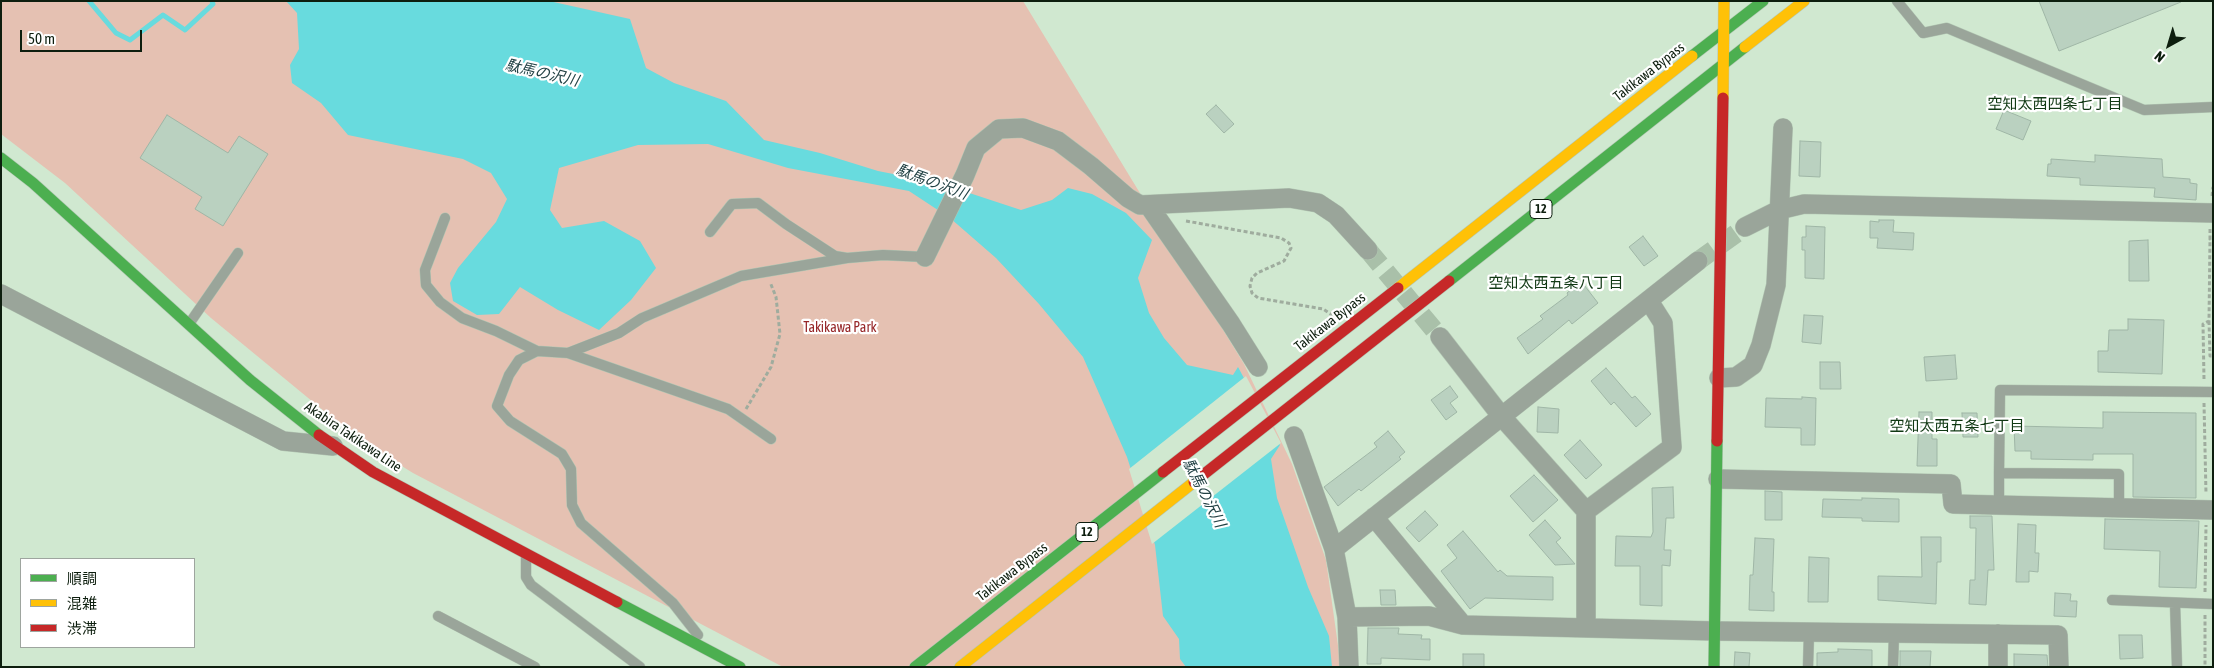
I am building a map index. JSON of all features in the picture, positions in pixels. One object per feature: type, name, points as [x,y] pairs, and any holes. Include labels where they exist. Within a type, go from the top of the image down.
[{"type":"main road","points":[[1714,667],[1724,1]]},
{"type":"main road","name":"Takikawa Bypass","points":[[916,667],[1763,1]]},
{"type":"main road","name":"12","points":[[960,667],[1278,418],[1804,1]]},
{"type":"main road","name":"Akabira Takikawa Line","points":[[1,158],[33,183],[250,380],[333,446],[373,472],[740,667]]},
{"type":"street","points":[[925,257],[965,176],[976,148],[999,129],[1023,128],[1058,142],[1091,166],[1128,198],[1140,205],[1289,198],[1318,202],[1336,214],[1368,250]]},
{"type":"street","points":[[1719,378],[1736,377],[1753,365],[1761,345],[1776,285],[1783,128]]},
{"type":"street","points":[[1745,227],[1779,210],[1804,204],[2213,213]]},
{"type":"street","points":[[1150,206],[1231,324],[1258,367]]},
{"type":"street","points":[[1334,549],[1698,262]]},
{"type":"street","points":[[1,294],[283,441],[333,446]]},
{"type":"street","points":[[1586,511],[1672,447],[1663,323],[1650,301]]},
{"type":"street","points":[[1440,337],[1502,417],[1586,511],[1586,628]]},
{"type":"street","points":[[1294,436],[1334,549],[1347,617],[1349,667]]},
{"type":"street","points":[[1718,479],[1951,484],[1953,504],[2210,510]]},
{"type":"street","points":[[1374,517],[1463,625]]},
{"type":"street","points":[[1347,617],[1429,616],[1463,625],[2058,635],[2059,667]]},
{"type":"street","points":[[1998,634],[1998,667]]},
{"type":"lane","points":[[1897,1],[1923,33],[1947,28],[2144,110],[2213,107]]},
{"type":"lane","points":[[710,232],[732,204],[758,203],[835,256],[847,258]]},
{"type":"lane","points":[[445,218],[424,270],[426,285],[440,302],[462,318],[496,331],[537,351],[568,353],[728,409],[771,439]]},
{"type":"lane","points":[[189,325],[238,253]]},
{"type":"lane","points":[[568,353],[619,333],[642,318],[741,276],[847,258],[883,255],[925,257]]},
{"type":"lane","points":[[537,351],[519,360],[509,375],[497,406],[510,421],[562,454],[571,469],[572,505],[581,523],[673,603],[711,652]]},
{"type":"lane","points":[[1999,505],[2000,390],[2208,392]]},
{"type":"lane","points":[[1999,473],[2119,474],[2119,508]]},
{"type":"lane","points":[[526,553],[526,577],[531,585],[640,667]]},
{"type":"lane","points":[[2112,600],[2209,604]]},
{"type":"lane","points":[[2175,602],[2177,667]]},
{"type":"lane","points":[[438,616],[534,667]]},
{"type":"lane","points":[[1808,632],[1808,667]]},
{"type":"lane","points":[[1893,667],[1894,633]]},
{"type":"path","points":[[1180,220],[1281,238],[1289,243],[1291,248],[1284,261],[1258,273],[1252,278],[1250,286],[1252,294],[1258,298],[1324,308],[1336,319]]},
{"type":"path","points":[[2210,239],[2209,321],[2211,356]]},
{"type":"path","points":[[741,418],[770,367],[780,334],[776,297],[766,272]]},
{"type":"path","points":[[2205,667],[2209,604],[2210,510],[2208,392],[2203,324],[2209,321]]},
{"type":"green space","name":"Takikawa Park","points":[[1,1],[1023,1],[1244,364],[1292,464],[1326,560],[1341,667],[783,667],[413,473],[358,439],[211,318],[65,183],[1,134]]},
{"type":"water","points":[[286,1],[549,1],[630,19],[646,68],[674,83],[726,101],[764,140],[820,153],[878,171],[939,183],[1021,210],[1052,200],[1068,188],[1092,194],[1126,213],[1152,240],[1138,278],[1149,313],[1164,338],[1187,365],[1233,375],[1238,367],[1280,445],[1271,459],[1277,498],[1308,587],[1329,636],[1332,667],[1186,667],[1180,659],[1179,639],[1163,616],[1155,545],[1127,457],[1083,357],[1039,304],[996,258],[950,218],[909,191],[788,168],[708,144],[638,145],[559,168],[550,210],[562,228],[604,221],[640,241],[656,268],[631,300],[599,330],[558,310],[520,287],[499,314],[477,315],[453,301],[450,283],[458,268],[496,222],[507,199],[491,173],[463,159],[348,135],[321,103],[292,83],[290,65],[299,49],[297,13]]},
{"type":"pier","points":[[1246,376],[1281,443],[1152,544],[1129,469]]},
{"type":"building","points":[[2039,1],[2180,1],[2181,2],[2059,51]]},
{"type":"building","points":[[1216,105],[1234,124],[1224,133],[1206,114]]},
{"type":"building","points":[[2004,110],[2031,121],[2023,140],[1996,129]]},
{"type":"building","points":[[167,115],[228,153],[239,136],[268,154],[223,226],[195,209],[202,197],[140,158]]},
{"type":"building","points":[[1800,141],[1821,142],[1820,177],[1799,176]]},
{"type":"building","points":[[2095,155],[2162,159],[2163,177],[2190,179],[2190,183],[2197,184],[2196,200],[2154,197],[2155,188],[2080,185],[2080,178],[2047,176],[2048,164],[2051,164],[2051,159],[2095,162]]},
{"type":"building","points":[[1879,220],[1894,220],[1893,232],[1914,233],[1913,250],[1877,248],[1878,238],[1870,238],[1870,221],[1879,222]]},
{"type":"building","points":[[1806,226],[1825,227],[1824,279],[1805,278],[1805,250],[1802,250],[1802,237],[1806,237]]},
{"type":"building","points":[[1643,236],[1658,256],[1644,266],[1629,247]]},
{"type":"building","points":[[2148,240],[2149,281],[2129,281],[2129,241]]},
{"type":"building","points":[[1581,281],[1598,303],[1572,324],[1569,320],[1528,354],[1517,338],[1543,319],[1540,316],[1568,295],[1567,293]]},
{"type":"building","points":[[1804,315],[1823,316],[1821,344],[1802,342]]},
{"type":"building","points":[[2128,319],[2164,320],[2162,374],[2098,372],[2098,351],[2108,351],[2109,330],[2128,330]]},
{"type":"building","points":[[1955,355],[1957,379],[1926,381],[1924,357]]},
{"type":"building","points":[[1820,362],[1840,362],[1841,389],[1820,389]]},
{"type":"building","points":[[1606,368],[1632,398],[1635,396],[1651,414],[1636,427],[1614,402],[1611,405],[1591,381]]},
{"type":"building","points":[[1450,386],[1458,397],[1450,403],[1457,412],[1446,420],[1431,400]]},
{"type":"building","points":[[1802,397],[1816,398],[1815,445],[1801,445],[1801,428],[1765,427],[1766,398],[1802,399]]},
{"type":"building","points":[[1538,407],[1559,409],[1558,433],[1537,432]]},
{"type":"building","points":[[1919,412],[1932,412],[1932,439],[1937,439],[1937,466],[1917,466]]},
{"type":"building","points":[[2103,412],[2196,413],[2196,498],[2133,497],[2133,454],[2093,454],[2093,460],[2031,459],[2031,451],[2015,451],[2014,426],[2103,428]]},
{"type":"building","points":[[1962,413],[1977,413],[1978,437],[1963,437]]},
{"type":"building","points":[[1388,431],[1405,452],[1399,457],[1401,459],[1361,491],[1359,489],[1338,506],[1324,487],[1377,447],[1374,443]]},
{"type":"building","points":[[1580,440],[1602,465],[1586,479],[1564,455]]},
{"type":"building","points":[[1534,475],[1558,500],[1533,522],[1510,496]]},
{"type":"building","points":[[1673,487],[1674,518],[1666,518],[1664,550],[1671,550],[1670,566],[1662,565],[1662,606],[1640,605],[1640,566],[1615,566],[1616,536],[1651,537],[1653,532],[1652,488]]},
{"type":"building","points":[[1765,491],[1782,492],[1782,520],[1765,520]]},
{"type":"building","points":[[1862,498],[1899,499],[1899,522],[1862,521],[1862,518],[1822,517],[1823,499],[1862,500]]},
{"type":"building","points":[[1425,511],[1438,525],[1419,542],[1406,528]]},
{"type":"building","points":[[1970,516],[1992,516],[1994,570],[1988,570],[1986,605],[1969,604],[1970,580],[1975,580],[1976,528],[1970,528]]},
{"type":"building","points":[[2105,519],[2199,521],[2196,588],[2159,587],[2160,551],[2104,549]]},
{"type":"building","points":[[1545,520],[1561,538],[1556,542],[1575,564],[1555,565],[1529,535]]},
{"type":"building","points":[[2018,524],[2036,525],[2035,553],[2039,553],[2038,572],[2029,571],[2029,582],[2016,582]]},
{"type":"building","points":[[1463,531],[1498,572],[1500,570],[1507,576],[1553,577],[1553,600],[1485,598],[1470,609],[1441,571],[1457,558],[1447,545]]},
{"type":"building","points":[[1921,537],[1941,537],[1941,562],[1937,562],[1936,604],[1878,600],[1878,576],[1922,577]]},
{"type":"building","points":[[1755,538],[1774,539],[1772,592],[1774,592],[1774,611],[1749,610],[1750,575],[1753,575]]},
{"type":"building","points":[[1809,557],[1829,558],[1828,602],[1808,602]]},
{"type":"building","points":[[1380,590],[1395,590],[1396,605],[1381,605]]},
{"type":"building","points":[[2055,593],[2071,594],[2070,601],[2077,601],[2076,617],[2054,616]]},
{"type":"building","points":[[1368,628],[1399,628],[1398,634],[1422,635],[1421,639],[1430,639],[1430,660],[1381,658],[1381,664],[1367,664]]},
{"type":"building","points":[[2119,635],[2142,635],[2143,658],[2120,659]]},
{"type":"building","points":[[1838,649],[1872,650],[1872,667],[1817,667],[1817,653],[1838,652]]},
{"type":"building","points":[[1900,651],[1931,651],[1930,667],[1900,667]]},
{"type":"building","points":[[1735,652],[1750,653],[1749,667],[1734,667]]},
{"type":"building","points":[[1463,654],[1484,654],[1484,667],[1463,667]]},
{"type":"building","points":[[2014,654],[2047,655],[2048,667],[2014,667]]},
{"type":"waterway","name":"駄馬の沢川","points":[[89,1],[116,33],[130,40],[163,15],[185,30],[213,4],[212,1]]},
{"type":"tunnel","points":[[1698,261],[1745,227]]},
{"type":"tunnel","points":[[1368,250],[1440,337]]},
{"type":"traffic: fast","points":[[1692,56],[1763,1]]},
{"type":"traffic: fast","points":[[1449,281],[1745,47]]},
{"type":"traffic: fast","points":[[1,158],[33,183],[250,380],[319,435]]},
{"type":"traffic: fast","points":[[1714,667],[1717,441]]},
{"type":"traffic: fast","points":[[915,667],[1163,472]]},
{"type":"traffic: fast","points":[[617,602],[740,667]]},
{"type":"traffic: slow","points":[[1723,98],[1724,1]]},
{"type":"traffic: slow","points":[[1745,47],[1804,1]]},
{"type":"traffic: slow","points":[[1398,288],[1692,56]]},
{"type":"traffic: slow","points":[[960,667],[1194,482]]},
{"type":"traffic: jam","points":[[1717,441],[1723,98]]},
{"type":"traffic: jam","points":[[1194,482],[1449,281]]},
{"type":"traffic: jam","points":[[1163,472],[1398,288]]},
{"type":"traffic: jam","points":[[319,435],[373,472],[617,602]]},
{"type":"district","name":"空知太西四条七丁目","points":[[2055,104]]},
{"type":"district","name":"空知太西五条八丁目","points":[[1556,283]]},
{"type":"district","name":"空知太西五条七丁目","points":[[1957,426]]}]
